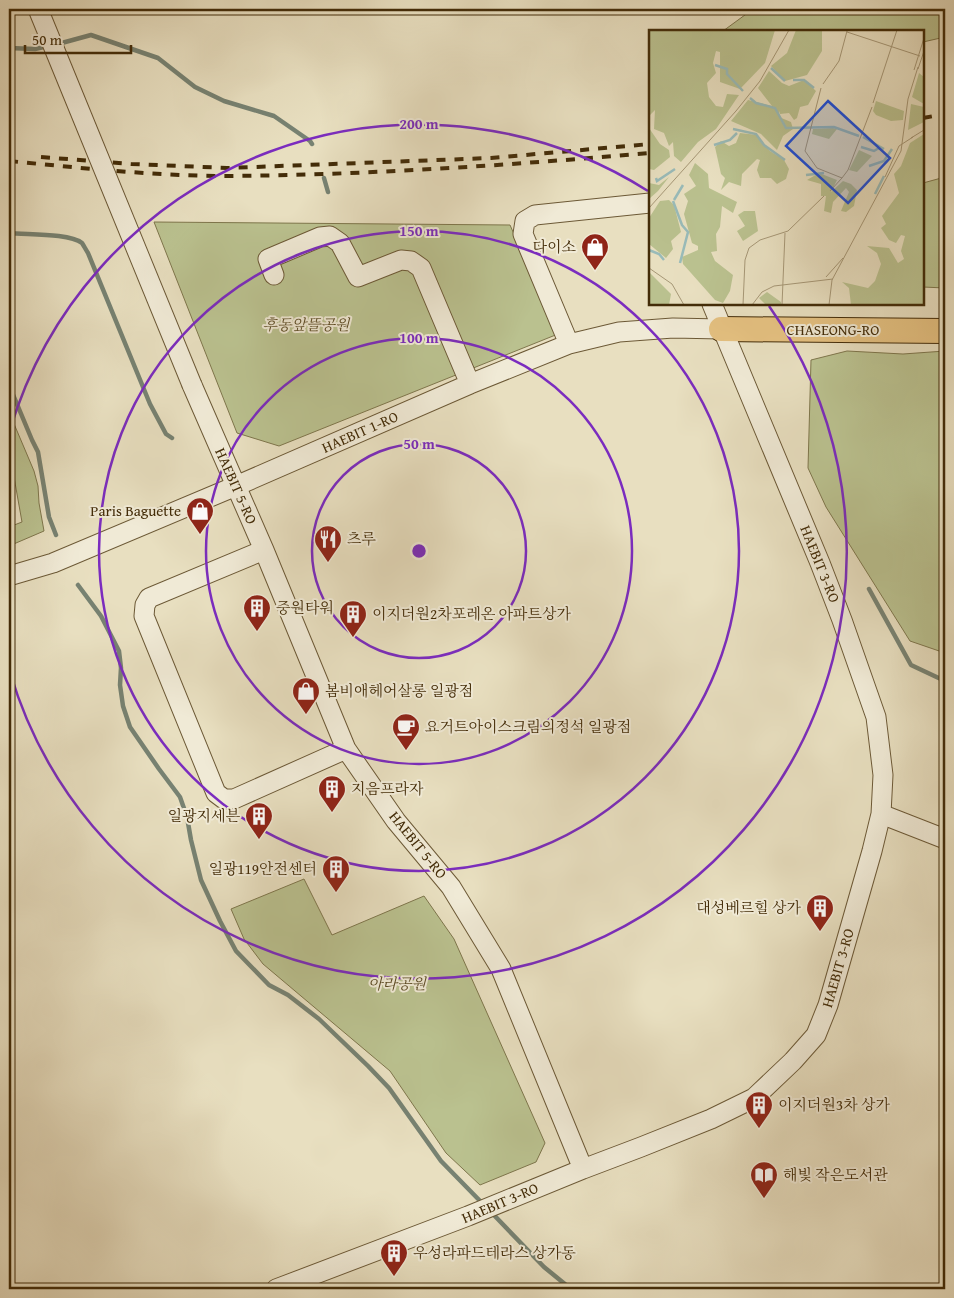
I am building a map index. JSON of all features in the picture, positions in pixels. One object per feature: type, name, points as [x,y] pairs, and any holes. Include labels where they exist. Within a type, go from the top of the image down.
[{"type":"main road","name":"CHASEONG-RO","points":[[722,329],[945,331]]},
{"type":"street","name":"HAEBIT 5-RO","points":[[38,9],[192,385],[264,550],[346,749],[396,821],[452,887],[501,969],[583,1168]]},
{"type":"street","points":[[569,344],[523,234],[525,221],[535,215],[649,203]]},
{"type":"street","points":[[274,275],[268,259],[320,237],[330,236],[340,243],[358,278],[401,260],[411,261],[421,268],[470,384]]},
{"type":"street","name":"HAEBIT 3-RO","points":[[276,1289],[468,1216],[583,1168],[711,1119],[754,1098],[793,1061],[816,1035],[828,1005],[881,814],[883,774],[876,717],[820,563],[712,305]]},
{"type":"street","name":"HAEBIT 1-RO","points":[[9,576],[53,563],[470,384],[569,344],[619,332],[673,328],[722,329]]},
{"type":"street","points":[[264,550],[149,598],[145,606],[144,616],[216,793],[224,798],[234,799],[346,749]]},
{"type":"street","points":[[881,814],[945,839]]},
{"type":"green space","points":[[751,9],[945,9],[945,37],[924,42],[924,30],[724,30]]},
{"type":"green space","points":[[945,177],[945,288],[924,287],[924,183]]},
{"type":"green space","name":"후동앞뜰공원","points":[[154,222],[510,225],[558,334],[279,446],[237,433]]},
{"type":"green space","points":[[847,351],[903,354],[945,351],[945,653],[910,641],[826,507],[808,468],[811,360]]},
{"type":"green space","points":[[9,412],[34,471],[44,531],[9,546],[9,527],[22,522],[14,477],[9,466]]},
{"type":"green space","name":"아라공원","points":[[304,879],[332,935],[424,896],[454,939],[545,1143],[536,1162],[480,1185],[446,1153],[390,1071],[263,964],[244,939],[231,909]]},
{"type":"waterway","points":[[58,44],[91,35],[158,58],[195,87],[224,101],[274,116],[312,144]]},
{"type":"waterway","points":[[9,48],[35,49],[48,46]]},
{"type":"waterway","points":[[324,178],[328,192]]},
{"type":"waterway","points":[[9,233],[58,236],[82,243],[88,253],[150,404],[166,434],[172,438]]},
{"type":"waterway","points":[[9,385],[38,452],[49,517],[56,535]]},
{"type":"waterway","points":[[78,585],[101,616],[119,651],[123,706],[130,727],[180,797],[187,817],[201,880],[236,951],[269,985],[288,995],[319,1019],[368,1066],[389,1088],[441,1161],[484,1205]]},
{"type":"waterway","points":[[869,589],[911,665],[945,681]]},
{"type":"waterway","points":[[491,1212],[544,1267],[571,1289]]},
{"type":"railway","points":[[924,118],[945,114]]},
{"type":"railway","points":[[41,157],[131,164],[227,168],[491,158],[649,144]]},
{"type":"railway","points":[[9,161],[145,173],[227,176],[439,169],[649,153]]},
{"type":"place","name":"다이소","points":[[595,271]]},
{"type":"place","name":"Paris Baguette","points":[[200,535]]},
{"type":"place","name":"츠루","points":[[328,563]]},
{"type":"place","name":"중원타워","points":[[257,632]]},
{"type":"place","name":"이지더원2차포레온 아파트상가","points":[[353,638]]},
{"type":"place","name":"봄비애헤어살롱 일광점","points":[[306,715]]},
{"type":"place","name":"요거트아이스크림의정석 일광점","points":[[406,751]]},
{"type":"place","name":"지음프라자","points":[[332,813]]},
{"type":"place","name":"일광지세븐","points":[[259,840]]},
{"type":"place","name":"일광119안전센터","points":[[336,893]]},
{"type":"place","name":"대성베르힐 상가","points":[[820,932]]},
{"type":"place","name":"이지더원3차 상가","points":[[759,1129]]},
{"type":"place","name":"해빛 작은도서관","points":[[764,1199]]},
{"type":"place","name":"우성라파드테라스 상가동","points":[[394,1277]]}]
